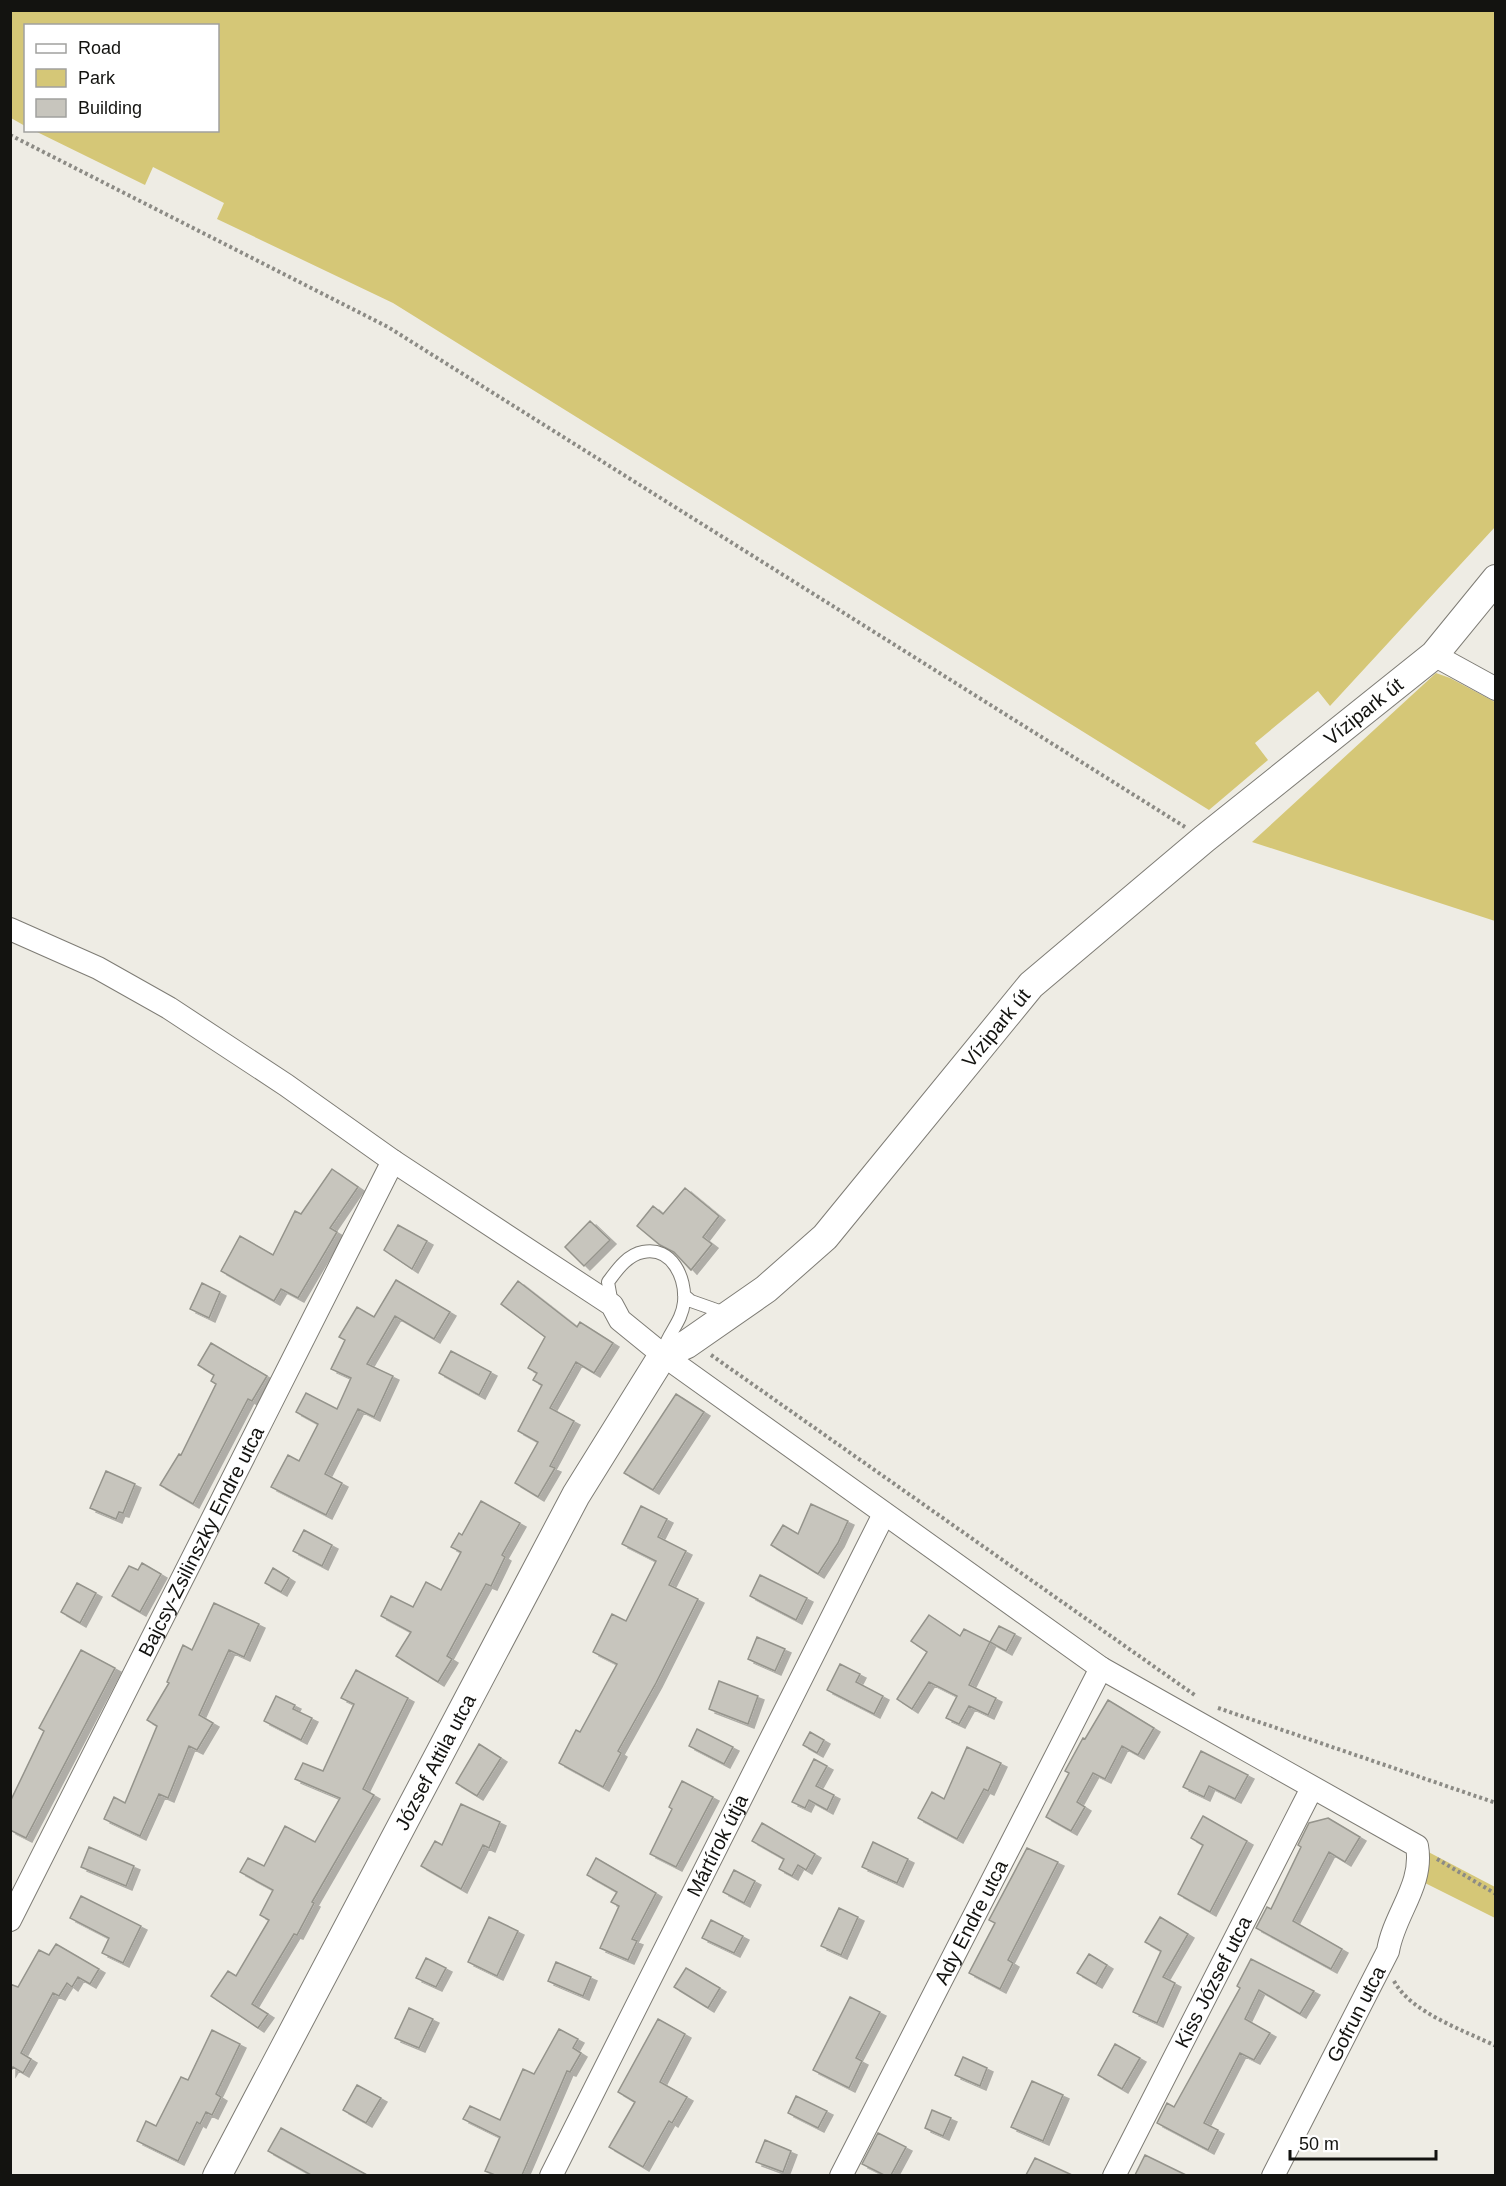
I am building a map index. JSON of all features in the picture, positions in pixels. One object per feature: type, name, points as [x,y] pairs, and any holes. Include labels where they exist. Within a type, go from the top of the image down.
[{"type":"street","name":"Vízipark út","points":[[663,1355],[692,1341],[766,1289],[825,1237],[1031,984],[1204,839],[1434,655],[1496,579]]},
{"type":"street","points":[[1434,655],[1496,689]]},
{"type":"street","points":[[10,929],[98,968],[169,1008],[286,1085],[393,1161],[612,1305],[620,1320],[663,1355],[1101,1668],[1417,1846]]},
{"type":"street","name":"Bajcsy-Zsilinszky Endre utca","points":[[10,1920],[393,1161]]},
{"type":"street","name":"József Attila utca","points":[[217,2175],[576,1495],[663,1355]]},
{"type":"street","name":"Mártírok útja","points":[[551,2175],[884,1514]]},
{"type":"street","name":"Ady Endre utca","points":[[841,2175],[1101,1668]]},
{"type":"street","name":"Kiss József utca","points":[[1114,2175],[1312,1788]]},
{"type":"street","name":"Gofrun utca","points":[[1273,2175],[1388,1951],[1395,1925],[1417,1879],[1419,1868],[1417,1846]]},
{"type":"lane","points":[[612,1305],[608,1282],[622,1264],[643,1252],[666,1257],[675,1264],[681,1273],[684,1295],[679,1323],[664,1346],[663,1355]]},
{"type":"lane","points":[[684,1295],[691,1301],[720,1313],[732,1312]]},
{"type":"path","points":[[10,135],[388,327],[1204,839]]},
{"type":"path","points":[[692,1341],[1201,1699]]},
{"type":"path","points":[[1210,1705],[1496,1803]]},
{"type":"path","points":[[1417,1846],[1496,1894]]},
{"type":"path","points":[[1388,1951],[1395,1983],[1405,1996],[1431,2014],[1496,2046]]},
{"type":"green space","points":[[10,11],[1495,11],[1495,527],[1330,706],[1318,691],[1255,743],[1268,760],[1209,810],[393,303],[217,219],[224,203],[153,167],[145,185],[37,132],[219,132],[219,24],[24,24],[24,125],[11,118]]},
{"type":"green space","points":[[1436,673],[1495,702],[1495,921],[1252,842]]},
{"type":"green space","points":[[1417,1846],[1495,1887],[1495,1918],[1417,1879]]},
{"type":"building","points":[[332,1169],[358,1187],[330,1228],[337,1232],[298,1298],[281,1289],[274,1301],[221,1271],[240,1236],[273,1255],[295,1211],[301,1214]]},
{"type":"building","points":[[685,1188],[719,1216],[703,1237],[712,1244],[691,1270],[674,1252],[660,1245],[637,1226],[653,1206],[663,1214]]},
{"type":"building","points":[[590,1221],[610,1240],[584,1266],[565,1247]]},
{"type":"building","points":[[398,1225],[427,1241],[412,1269],[384,1250]]},
{"type":"building","points":[[396,1280],[450,1312],[434,1339],[395,1316],[367,1364],[393,1376],[374,1417],[358,1409],[325,1474],[342,1483],[326,1515],[271,1487],[288,1455],[299,1461],[318,1424],[296,1412],[306,1393],[337,1409],[351,1378],[331,1369],[345,1340],[339,1337],[357,1307],[374,1317]]},
{"type":"building","points":[[518,1281],[577,1327],[580,1322],[613,1343],[594,1373],[576,1362],[550,1408],[574,1421],[550,1466],[555,1468],[538,1497],[515,1483],[538,1442],[518,1431],[542,1385],[533,1380],[537,1373],[528,1368],[545,1337],[501,1304]]},
{"type":"building","points":[[202,1283],[220,1292],[209,1318],[190,1309]]},
{"type":"building","points":[[211,1343],[267,1376],[252,1401],[248,1399],[193,1504],[160,1485],[179,1454],[181,1455],[216,1384],[211,1381],[214,1375],[198,1365]]},
{"type":"building","points":[[451,1351],[491,1372],[479,1395],[439,1373]]},
{"type":"building","points":[[676,1394],[704,1412],[653,1490],[624,1473]]},
{"type":"building","points":[[106,1471],[135,1484],[123,1513],[119,1512],[116,1519],[90,1508]]},
{"type":"building","points":[[481,1501],[520,1523],[502,1555],[505,1557],[491,1586],[486,1584],[447,1656],[452,1659],[438,1682],[396,1656],[411,1632],[381,1616],[391,1596],[413,1607],[426,1582],[441,1590],[461,1552],[451,1547],[459,1533],[462,1535]]},
{"type":"building","points":[[811,1504],[848,1521],[838,1543],[818,1574],[771,1545],[783,1525],[798,1534]]},
{"type":"building","points":[[641,1506],[667,1519],[658,1537],[686,1551],[669,1585],[698,1599],[656,1683],[618,1751],[621,1753],[603,1787],[559,1763],[576,1730],[580,1732],[617,1664],[593,1652],[612,1614],[626,1621],[656,1561],[622,1544]]},
{"type":"building","points":[[304,1530],[332,1545],[322,1566],[293,1551]]},
{"type":"building","points":[[142,1563],[161,1574],[140,1612],[112,1596],[129,1566],[138,1570]]},
{"type":"building","points":[[273,1568],[289,1578],[281,1592],[265,1583]]},
{"type":"building","points":[[760,1575],[807,1598],[796,1620],[750,1596]]},
{"type":"building","points":[[77,1583],[96,1593],[80,1623],[61,1612]]},
{"type":"building","points":[[214,1603],[259,1624],[244,1657],[229,1650],[199,1715],[213,1723],[197,1750],[189,1746],[168,1798],[159,1794],[140,1836],[104,1819],[114,1797],[125,1803],[157,1726],[147,1720],[169,1683],[167,1682],[183,1645],[192,1650]]},
{"type":"building","points":[[929,1615],[960,1636],[964,1629],[990,1642],[969,1685],[996,1698],[988,1715],[969,1706],[959,1724],[946,1718],[957,1696],[929,1682],[912,1709],[897,1699],[927,1652],[911,1641]]},
{"type":"building","points":[[999,1626],[1015,1634],[1006,1651],[990,1642]]},
{"type":"building","points":[[757,1637],[785,1649],[775,1671],[748,1659]]},
{"type":"building","points":[[81,1650],[115,1668],[26,1838],[10,1830],[10,1802],[44,1731],[39,1728]]},
{"type":"building","points":[[840,1664],[860,1674],[856,1682],[883,1696],[874,1714],[827,1690]]},
{"type":"building","points":[[356,1670],[408,1698],[363,1789],[374,1795],[312,1902],[314,1903],[297,1935],[294,1934],[252,2004],[268,2014],[258,2028],[211,1996],[228,1971],[236,1976],[269,1920],[260,1915],[273,1890],[240,1872],[248,1858],[264,1866],[285,1826],[315,1842],[340,1798],[295,1779],[303,1763],[323,1771],[354,1704],[341,1698]]},
{"type":"building","points":[[719,1681],[758,1696],[748,1724],[709,1709]]},
{"type":"building","points":[[276,1696],[295,1705],[293,1709],[312,1718],[301,1740],[264,1721]]},
{"type":"building","points":[[1108,1700],[1154,1728],[1138,1755],[1122,1746],[1105,1779],[1093,1773],[1077,1802],[1085,1807],[1071,1831],[1046,1817],[1069,1773],[1065,1771]]},
{"type":"building","points":[[697,1729],[733,1747],[724,1764],[689,1746]]},
{"type":"building","points":[[810,1732],[824,1740],[817,1753],[803,1745]]},
{"type":"building","points":[[479,1744],[501,1758],[477,1796],[456,1783]]},
{"type":"building","points":[[967,1747],[1001,1763],[988,1791],[984,1789],[957,1839],[918,1818],[932,1792],[944,1799]]},
{"type":"building","points":[[1201,1751],[1248,1775],[1235,1799],[1209,1786],[1204,1797],[1183,1787]]},
{"type":"building","points":[[814,1759],[827,1766],[816,1786],[834,1795],[827,1810],[809,1800],[805,1808],[792,1802]]},
{"type":"building","points":[[682,1781],[713,1797],[676,1867],[650,1854],[672,1809],[669,1807]]},
{"type":"building","points":[[461,1804],[500,1822],[489,1848],[483,1845],[461,1889],[421,1866],[435,1841],[442,1845]]},
{"type":"building","points":[[1203,1816],[1247,1841],[1210,1912],[1178,1894],[1203,1845],[1191,1838]]},
{"type":"building","points":[[1328,1818],[1360,1837],[1345,1862],[1329,1852],[1293,1921],[1342,1949],[1331,1969],[1256,1928],[1267,1907],[1271,1909],[1301,1847],[1298,1845],[1309,1823]]},
{"type":"building","points":[[762,1823],[815,1854],[806,1870],[798,1865],[792,1876],[779,1869],[784,1859],[752,1841]]},
{"type":"building","points":[[873,1842],[908,1859],[897,1883],[862,1867]]},
{"type":"building","points":[[89,1847],[134,1866],[126,1886],[81,1867]]},
{"type":"building","points":[[1027,1848],[1058,1862],[1008,1960],[1013,1963],[1000,1989],[969,1973],[995,1923],[989,1920]]},
{"type":"building","points":[[596,1858],[656,1893],[632,1939],[637,1941],[628,1960],[600,1948],[619,1906],[611,1902],[617,1892],[587,1875]]},
{"type":"building","points":[[734,1870],[755,1881],[744,1903],[723,1892]]},
{"type":"building","points":[[81,1896],[141,1926],[123,1963],[102,1953],[109,1938],[70,1918]]},
{"type":"building","points":[[839,1908],[858,1917],[841,1955],[821,1946]]},
{"type":"building","points":[[489,1917],[518,1931],[497,1976],[468,1962]]},
{"type":"building","points":[[1160,1917],[1188,1934],[1163,1977],[1175,1983],[1157,2023],[1133,2012],[1161,1951],[1145,1942]]},
{"type":"building","points":[[711,1920],[743,1936],[734,1953],[702,1938]]},
{"type":"building","points":[[56,1944],[99,1969],[90,1984],[78,1977],[72,1987],[67,1983],[59,1996],[53,1993],[21,2053],[31,2059],[23,2073],[13,2067],[10,2072],[10,1984],[18,1987],[39,1950],[49,1955]]},
{"type":"building","points":[[1089,1954],[1107,1965],[1096,1984],[1077,1973]]},
{"type":"building","points":[[426,1958],[446,1968],[436,1987],[416,1978]]},
{"type":"building","points":[[1251,1959],[1314,1991],[1300,2014],[1259,1990],[1245,2019],[1270,2033],[1254,2060],[1240,2053],[1204,2123],[1218,2130],[1208,2150],[1157,2123],[1167,2103],[1174,2107],[1240,1988],[1237,1986]]},
{"type":"building","points":[[556,1962],[591,1977],[583,1996],[548,1981]]},
{"type":"building","points":[[686,1968],[720,1988],[708,2008],[674,1987]]},
{"type":"building","points":[[850,1997],[880,2012],[856,2058],[862,2061],[849,2088],[813,2070]]},
{"type":"building","points":[[409,2008],[433,2019],[419,2048],[395,2038]]},
{"type":"building","points":[[658,2019],[685,2034],[660,2082],[687,2097],[672,2123],[669,2121],[643,2167],[609,2147],[635,2102],[618,2092]]},
{"type":"building","points":[[559,2029],[578,2039],[573,2048],[581,2053],[570,2072],[567,2071],[522,2175],[495,2175],[485,2171],[500,2137],[463,2119],[470,2106],[500,2120],[523,2069],[534,2074]]},
{"type":"building","points":[[212,2030],[240,2044],[216,2094],[221,2097],[212,2115],[206,2112],[200,2124],[197,2122],[178,2161],[137,2141],[146,2121],[156,2126],[181,2077],[188,2080]]},
{"type":"building","points":[[1115,2044],[1140,2058],[1122,2089],[1098,2075]]},
{"type":"building","points":[[963,2057],[987,2068],[980,2086],[955,2075]]},
{"type":"building","points":[[1032,2081],[1063,2095],[1043,2141],[1011,2127]]},
{"type":"building","points":[[357,2085],[381,2098],[366,2123],[343,2110]]},
{"type":"building","points":[[796,2096],[827,2111],[818,2128],[788,2113]]},
{"type":"building","points":[[932,2110],[951,2118],[943,2136],[925,2128]]},
{"type":"building","points":[[281,2128],[367,2175],[311,2175],[268,2151]]},
{"type":"building","points":[[878,2133],[906,2147],[891,2175],[884,2175],[862,2164]]},
{"type":"building","points":[[765,2140],[791,2151],[783,2172],[756,2162]]},
{"type":"building","points":[[1145,2155],[1186,2175],[1135,2175]]},
{"type":"building","points":[[1035,2158],[1072,2175],[1026,2175]]}]
